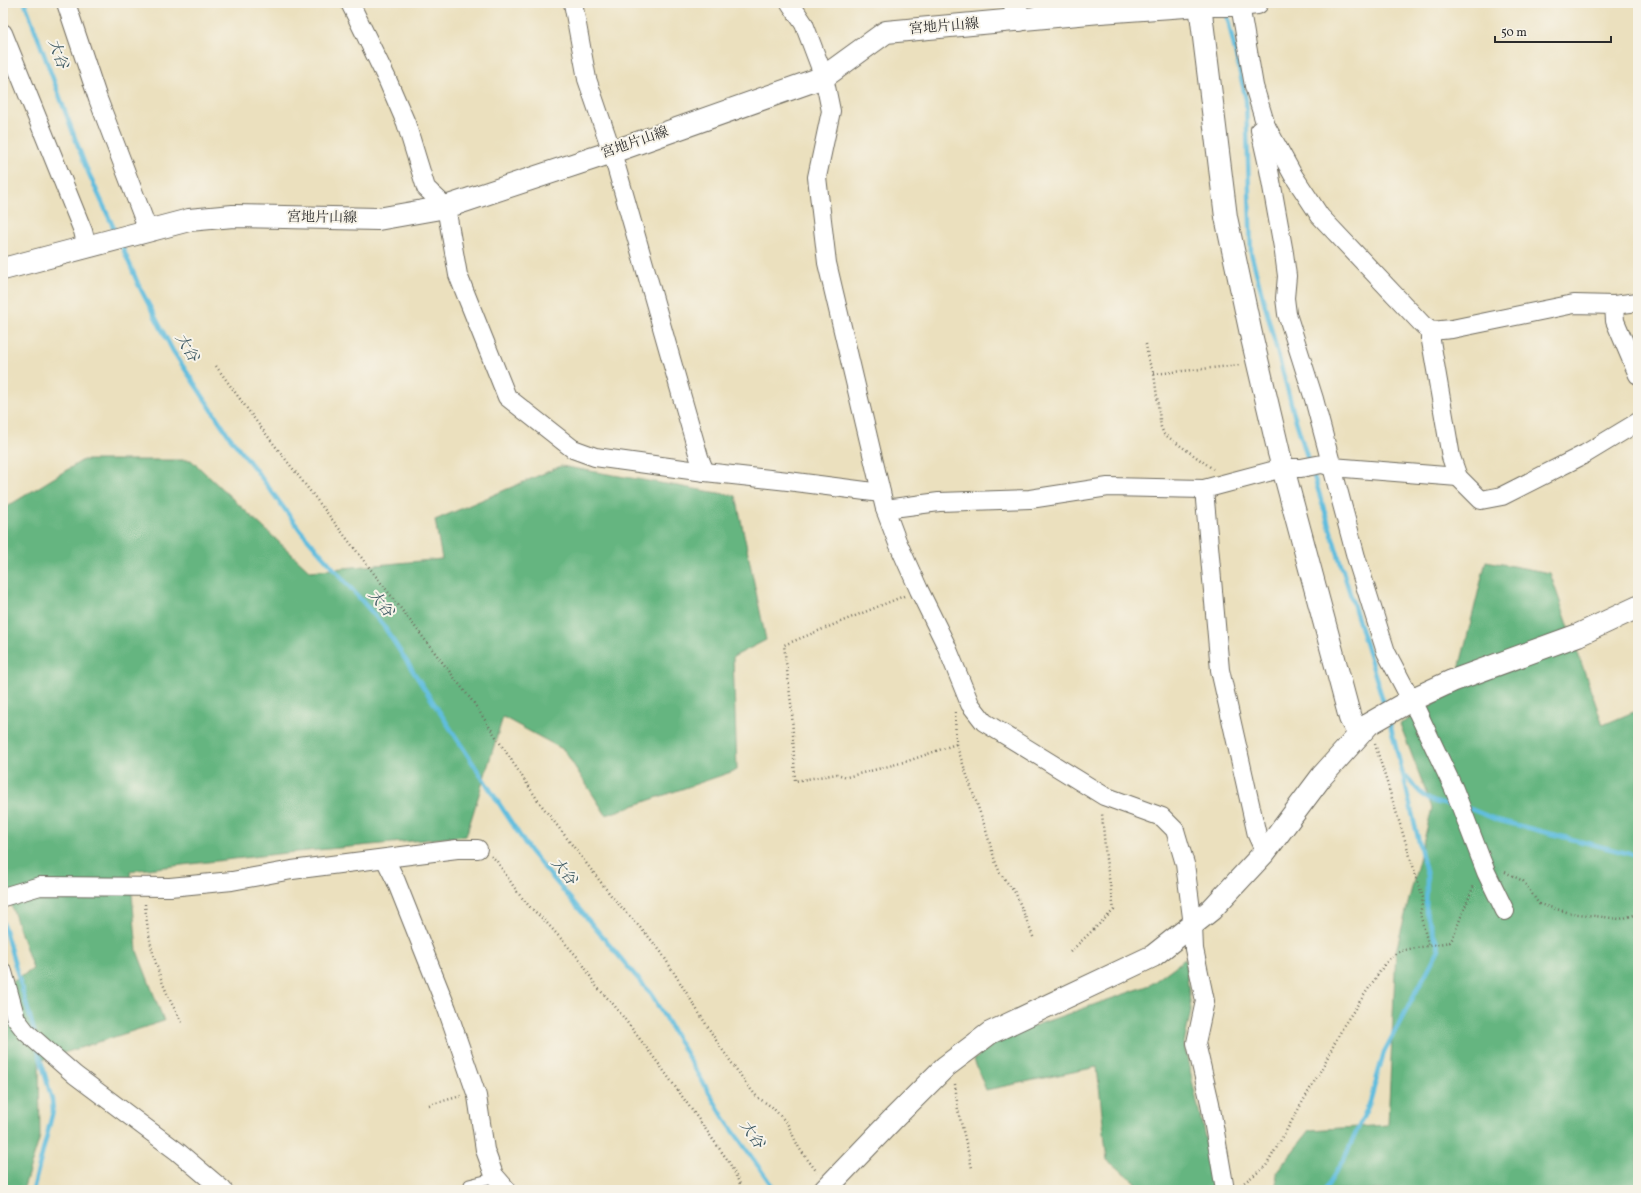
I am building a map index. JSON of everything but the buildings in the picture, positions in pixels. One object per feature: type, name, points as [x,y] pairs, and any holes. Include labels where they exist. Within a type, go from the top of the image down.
[{"type":"street","points":[[66,3],[145,231]]},
{"type":"street","points":[[350,3],[406,122],[426,188],[446,208],[458,275],[507,397],[573,449],[595,456],[705,472],[788,481],[883,501],[939,502],[1030,499],[1108,488],[1204,489],[1283,468],[1301,468],[1322,464],[1458,477]]},
{"type":"street","points":[[573,3],[587,79],[612,152],[699,457],[705,472]]},
{"type":"street","points":[[790,3],[804,24],[824,77],[831,111],[817,177],[827,263],[883,501],[919,590],[946,645],[964,691],[970,704],[984,722],[1104,796],[1162,817],[1175,830],[1185,864],[1193,925],[1194,949],[1204,1002],[1196,1043],[1232,1188]]},
{"type":"street","points":[[1248,4],[1254,86],[1266,126],[1293,175],[1320,216],[1431,331],[1431,341],[1451,457],[1458,477],[1481,500],[1502,496],[1585,454],[1638,422]]},
{"type":"street","name":"宮地片山線","points":[[3,269],[189,220],[233,216],[378,219],[446,208],[612,152],[824,77],[886,32],[1017,12],[1100,12],[1205,5],[1248,4]]},
{"type":"street","points":[[1205,5],[1226,217],[1258,363],[1283,468],[1350,718],[1364,729]]},
{"type":"street","points":[[3,33],[83,231],[94,244]]},
{"type":"street","points":[[1266,126],[1260,130],[1270,170],[1284,254],[1287,276],[1285,298],[1288,314],[1314,399],[1356,557],[1386,652],[1454,789],[1482,862],[1505,911]]},
{"type":"street","points":[[1431,331],[1452,329],[1574,304],[1614,305],[1638,302]]},
{"type":"street","points":[[1614,305],[1615,321],[1638,375]]},
{"type":"street","points":[[1204,489],[1220,670],[1257,834],[1265,852]]},
{"type":"street","points":[[827,1188],[894,1116],[945,1067],[990,1033],[1153,956],[1211,910],[1265,852],[1322,776],[1364,729],[1411,700],[1452,680],[1578,635],[1638,607]]},
{"type":"street","points":[[3,897],[40,886],[170,887],[232,881],[292,870],[457,849],[478,849]]},
{"type":"street","points":[[385,859],[396,881],[448,1009],[475,1092],[485,1150],[494,1175],[508,1190]]},
{"type":"street","points":[[3,972],[16,1019],[26,1032],[75,1075],[178,1152],[223,1190]]},
{"type":"lane","points":[[469,1184],[489,1179],[494,1175]]},
{"type":"path","points":[[1146,344],[1148,359],[1154,374],[1161,427],[1164,434],[1212,469],[1233,482]]},
{"type":"path","points":[[1154,374],[1258,363]]},
{"type":"path","points":[[216,366],[256,421],[473,702],[539,802],[613,898],[661,952],[719,1045],[757,1097],[772,1108],[787,1123],[799,1148],[827,1188]]},
{"type":"path","points":[[919,590],[784,645],[792,712],[795,781],[838,774],[847,777],[908,761],[956,744]]},
{"type":"path","points":[[964,691],[957,703],[954,717],[956,744],[1000,873],[1016,894],[1034,939]]},
{"type":"path","points":[[1364,729],[1423,898],[1420,914],[1429,947]]},
{"type":"path","points":[[1070,952],[1114,910],[1106,859],[1101,799],[1104,796]]},
{"type":"path","points":[[478,849],[489,854],[496,860],[518,893],[581,961],[596,986],[614,1005],[661,1067],[729,1162],[744,1190]]},
{"type":"path","points":[[1232,1188],[1266,1166],[1322,1068],[1344,1025],[1385,964],[1393,955],[1404,950],[1429,947],[1450,942],[1482,862],[1523,881],[1539,904],[1570,913],[1620,918],[1638,914]]},
{"type":"path","points":[[144,887],[149,936],[154,957],[163,988],[182,1022]]},
{"type":"path","points":[[945,1067],[955,1084],[958,1110],[972,1168]]},
{"type":"path","points":[[429,1105],[475,1092]]},
{"type":"green space","points":[[83,460],[191,460],[310,571],[442,559],[435,520],[561,466],[736,496],[766,640],[733,657],[737,770],[606,815],[564,750],[503,717],[466,836],[286,853],[130,871],[137,951],[164,1021],[39,1061],[40,1137],[23,1190],[3,1190],[3,988],[33,969],[3,881],[3,509]]},
{"type":"green space","points":[[1486,561],[1550,573],[1603,725],[1638,710],[1638,1190],[1278,1190],[1276,1172],[1310,1130],[1388,1125],[1396,951],[1432,808],[1400,724],[1453,693]]},
{"type":"green space","points":[[1185,959],[1191,1010],[1184,1044],[1208,1151],[1214,1190],[1132,1190],[1135,1182],[1107,1160],[1097,1067],[986,1090],[974,1060],[1002,1037],[1150,985]]},
{"type":"waterway","name":"大谷","points":[[25,3],[85,165],[116,233]]},
{"type":"waterway","points":[[1226,11],[1246,100],[1251,253],[1294,414],[1309,463]]},
{"type":"waterway","name":"大谷","points":[[121,244],[139,286],[173,351],[229,436],[300,530],[383,625],[530,851],[651,994],[724,1118],[775,1190]]},
{"type":"waterway","points":[[1312,470],[1385,707]]},
{"type":"waterway","points":[[1325,1190],[1345,1157],[1370,1102],[1384,1052],[1439,949],[1426,912],[1427,876],[1389,720]]},
{"type":"waterway","points":[[1403,775],[1409,779],[1420,793],[1434,802],[1455,806]]},
{"type":"waterway","points":[[1466,808],[1497,820],[1638,856]]},
{"type":"waterway","points":[[3,923],[34,1031]]},
{"type":"waterway","points":[[33,1190],[53,1111],[52,1100],[38,1050]]}]
